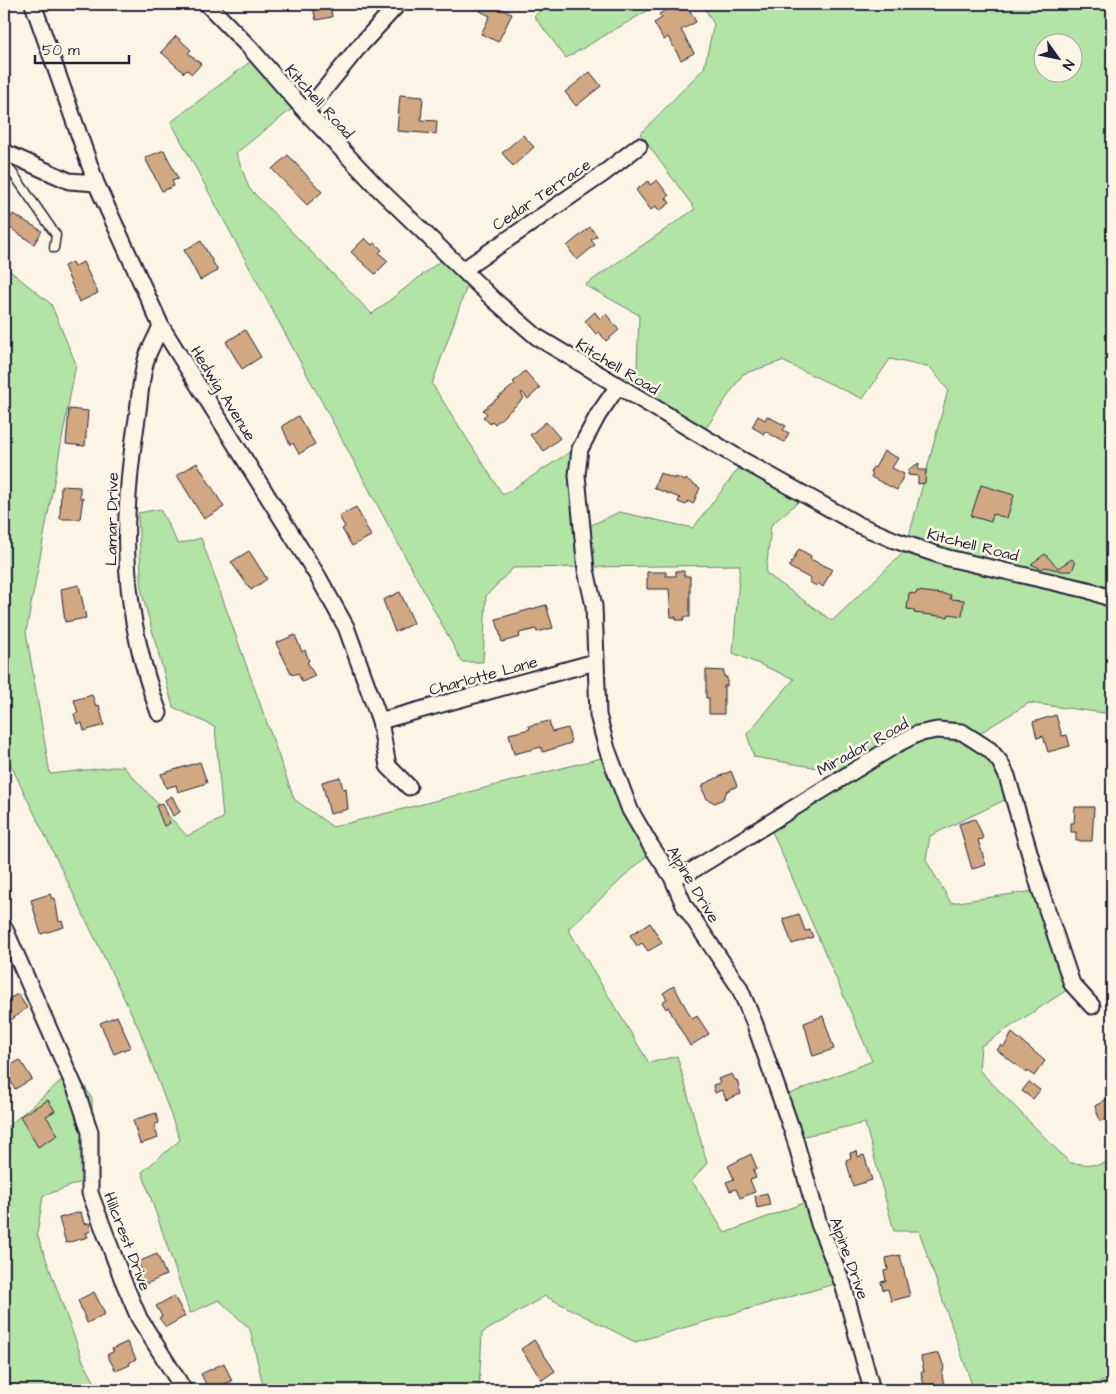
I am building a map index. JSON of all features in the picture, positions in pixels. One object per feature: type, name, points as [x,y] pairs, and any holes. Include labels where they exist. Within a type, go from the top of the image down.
[{"type":"street","name":"Hedwig Avenue","points":[[33,4],[96,183],[161,326],[317,575],[346,627],[380,721],[388,766],[408,787]]},
{"type":"street","name":"Kitchell Road","points":[[207,4],[378,188],[463,270],[537,337],[826,508],[894,540],[948,558],[1088,590],[1112,599]]},
{"type":"street","points":[[306,112],[357,49],[398,4]]},
{"type":"street","name":"Cedar Terrace","points":[[463,270],[603,174],[639,146]]},
{"type":"street","points":[[4,152],[69,181],[96,183]]},
{"type":"street","name":"Lamar Drive","points":[[159,713],[142,660],[133,620],[128,586],[126,516],[128,475],[148,356],[161,326]]},
{"type":"street","name":"Alpine Drive","points":[[618,386],[598,415],[580,449],[577,475],[586,570],[594,606],[598,715],[607,749],[630,810],[650,846],[672,878],[684,905],[739,987],[754,1022],[794,1136],[819,1224],[844,1284],[872,1390]]},
{"type":"street","name":"Charlotte Lane","points":[[380,721],[595,662]]},
{"type":"street","name":"Mirador Road","points":[[672,878],[693,870],[899,742],[917,734],[937,730],[962,732],[990,750],[1000,762],[1007,776],[1040,889],[1072,984],[1092,1006]]},
{"type":"street","name":"Hillcrest Drive","points":[[4,927],[76,1090],[90,1132],[90,1193],[122,1278],[139,1318],[184,1390]]},
{"type":"lane","points":[[4,152],[5,162],[56,235],[54,248]]},
{"type":"green space","points":[[548,4],[659,4],[566,58],[534,16]]},
{"type":"green space","points":[[702,4],[1112,4],[1112,714],[1029,703],[972,738],[1015,795],[930,836],[926,860],[951,903],[1041,890],[1070,988],[981,1046],[979,1070],[1070,1163],[1097,1165],[1112,1161],[1112,1390],[1107,1390],[1102,1381],[1081,1390],[969,1390],[971,1382],[919,1231],[894,1231],[865,1123],[795,1138],[782,1097],[872,1061],[768,822],[853,774],[754,757],[747,734],[794,679],[733,653],[740,565],[513,568],[486,596],[483,662],[462,662],[171,122],[255,58],[297,105],[236,153],[249,188],[372,314],[444,258],[468,283],[432,384],[503,495],[582,444],[585,528],[619,512],[693,528],[742,464],[804,497],[771,525],[766,573],[832,621],[905,551],[948,390],[931,368],[890,359],[863,399],[782,361],[743,374],[698,440],[610,388],[637,368],[639,315],[585,285],[695,209],[640,134],[704,68],[714,24]]},
{"type":"green space","points":[[4,266],[51,304],[76,364],[26,632],[50,774],[123,766],[187,836],[223,818],[215,727],[173,707],[142,593],[138,513],[160,509],[178,544],[201,538],[294,799],[333,827],[609,756],[652,851],[568,929],[649,1063],[677,1056],[707,1163],[692,1181],[725,1233],[811,1200],[838,1283],[635,1342],[545,1296],[482,1333],[479,1390],[264,1390],[250,1329],[219,1300],[190,1313],[142,1172],[180,1140],[139,1029],[4,751]]},
{"type":"green space","points":[[75,1069],[92,1099],[92,1178],[43,1196],[37,1234],[83,1361],[99,1390],[4,1390],[4,1124],[6,1128]]},
{"type":"building","points":[[312,4],[330,4],[332,17],[316,20]]},
{"type":"building","points":[[483,4],[491,4],[512,14],[498,42],[481,34],[490,16],[480,11]]},
{"type":"building","points":[[687,5],[696,22],[681,30],[694,53],[681,60],[668,37],[664,40],[654,23],[662,18],[659,14],[673,6],[676,11]]},
{"type":"building","points":[[176,36],[191,50],[188,53],[201,64],[192,74],[187,70],[184,73],[161,52]]},
{"type":"building","points":[[590,72],[601,86],[576,106],[565,92]]},
{"type":"building","points":[[400,95],[423,97],[421,120],[437,121],[436,134],[397,131]]},
{"type":"building","points":[[523,135],[534,147],[513,166],[502,153]]},
{"type":"building","points":[[164,150],[178,179],[172,181],[174,186],[162,191],[145,158]]},
{"type":"building","points":[[288,155],[322,192],[307,205],[272,169]]},
{"type":"building","points":[[657,180],[669,196],[666,198],[670,203],[659,211],[656,206],[651,210],[636,190],[648,181],[650,185]]},
{"type":"building","points":[[13,214],[42,231],[34,244],[6,225]]},
{"type":"building","points":[[590,227],[597,236],[591,240],[595,245],[577,260],[567,246]]},
{"type":"building","points":[[365,238],[372,245],[375,243],[382,250],[379,253],[388,261],[375,274],[351,252]]},
{"type":"building","points":[[201,241],[218,271],[200,280],[184,250]]},
{"type":"building","points":[[72,262],[74,267],[83,262],[98,293],[79,302],[64,266]]},
{"type":"building","points":[[595,312],[600,319],[606,314],[619,330],[606,341],[599,332],[596,334],[585,321]]},
{"type":"building","points":[[245,330],[261,357],[242,369],[226,342]]},
{"type":"building","points":[[525,371],[540,388],[528,399],[522,392],[521,394],[524,398],[495,424],[492,421],[490,424],[483,417],[487,414],[483,410],[515,384],[513,382]]},
{"type":"building","points":[[69,409],[88,411],[85,446],[66,444]]},
{"type":"building","points":[[298,416],[315,444],[299,454],[293,443],[290,445],[282,426]]},
{"type":"building","points":[[758,416],[765,420],[767,416],[786,426],[783,430],[789,433],[784,442],[765,431],[764,434],[752,427]]},
{"type":"building","points":[[546,422],[560,438],[544,451],[530,435]]},
{"type":"building","points":[[884,451],[898,458],[892,468],[904,474],[897,490],[871,477],[873,474],[870,472],[873,467],[875,468]]},
{"type":"building","points":[[197,463],[224,507],[204,519],[177,475]]},
{"type":"building","points":[[919,463],[918,470],[926,470],[925,483],[918,484],[918,476],[908,475],[909,469]]},
{"type":"building","points":[[660,473],[675,479],[676,477],[685,481],[686,479],[700,488],[693,504],[688,501],[686,505],[678,502],[680,498],[654,488]]},
{"type":"building","points":[[981,485],[1014,495],[1007,518],[993,514],[991,522],[971,516]]},
{"type":"building","points":[[61,486],[80,487],[80,498],[83,498],[80,519],[60,519]]},
{"type":"building","points":[[356,507],[371,536],[352,546],[342,529],[345,527],[339,516]]},
{"type":"building","points":[[799,549],[811,556],[810,559],[832,569],[823,587],[818,583],[817,586],[809,582],[811,579],[789,567]]},
{"type":"building","points":[[249,551],[267,579],[251,590],[231,562]]},
{"type":"building","points":[[1045,554],[1058,568],[1072,559],[1075,563],[1072,571],[1045,567],[1042,569],[1031,564]]},
{"type":"building","points":[[676,571],[684,571],[684,576],[690,576],[690,617],[684,617],[684,620],[676,620],[676,617],[671,617],[669,589],[647,589],[647,572],[666,572],[666,576],[676,576]]},
{"type":"building","points":[[79,585],[86,618],[65,622],[61,589]]},
{"type":"building","points":[[917,591],[951,595],[950,599],[964,600],[962,616],[949,614],[948,617],[914,613],[914,610],[907,609],[909,593],[916,594]]},
{"type":"building","points":[[400,592],[414,623],[395,632],[383,600]]},
{"type":"building","points":[[546,605],[553,628],[537,632],[536,629],[519,633],[520,637],[502,642],[496,619]]},
{"type":"building","points":[[295,635],[302,652],[305,650],[309,661],[307,662],[315,676],[302,682],[298,673],[292,675],[276,643]]},
{"type":"building","points":[[706,670],[724,671],[724,677],[727,677],[727,686],[724,686],[724,714],[709,714],[709,698],[706,698]]},
{"type":"building","points":[[92,695],[96,706],[99,705],[104,725],[84,731],[82,723],[77,724],[74,714],[78,713],[74,700]]},
{"type":"building","points":[[1056,715],[1062,736],[1067,735],[1070,746],[1048,752],[1043,736],[1037,738],[1033,722]]},
{"type":"building","points":[[549,721],[552,732],[568,728],[571,743],[543,752],[541,747],[514,754],[509,734],[530,729],[529,726]]},
{"type":"building","points":[[200,762],[207,783],[178,792],[176,785],[166,788],[161,774]]},
{"type":"building","points":[[731,771],[737,786],[727,791],[723,799],[715,803],[707,799],[702,789],[704,784]]},
{"type":"building","points":[[340,777],[343,789],[346,788],[348,809],[330,814],[322,782]]},
{"type":"building","points":[[172,796],[180,812],[173,816],[165,800]]},
{"type":"building","points":[[162,803],[170,823],[164,826],[156,806]]},
{"type":"building","points":[[1075,807],[1094,807],[1092,841],[1076,841],[1076,832],[1071,832],[1071,823],[1074,823]]},
{"type":"building","points":[[975,819],[983,839],[978,840],[986,865],[972,869],[959,824]]},
{"type":"building","points":[[50,894],[52,899],[55,898],[59,922],[62,921],[64,927],[41,934],[31,900]]},
{"type":"building","points":[[799,914],[805,931],[810,930],[813,937],[792,944],[783,919]]},
{"type":"building","points":[[650,923],[662,943],[648,951],[642,943],[637,946],[630,935]]},
{"type":"building","points":[[674,986],[692,1019],[697,1016],[709,1034],[690,1046],[668,1007],[666,1009],[662,1002],[667,999],[663,993]]},
{"type":"building","points":[[18,994],[27,1008],[7,1023],[4,1017],[4,1001]]},
{"type":"building","points":[[117,1016],[131,1047],[114,1054],[100,1023]]},
{"type":"building","points":[[823,1016],[834,1049],[813,1056],[804,1023]]},
{"type":"building","points":[[1012,1033],[1045,1061],[1034,1076],[1028,1071],[1027,1073],[997,1050],[1001,1045],[1004,1047]]},
{"type":"building","points":[[20,1060],[32,1079],[15,1089],[4,1069]]},
{"type":"building","points":[[732,1074],[735,1080],[737,1080],[741,1094],[726,1100],[722,1090],[715,1093],[713,1085],[720,1083],[718,1079]]},
{"type":"building","points":[[1029,1082],[1040,1090],[1033,1099],[1022,1091]]},
{"type":"building","points":[[1112,1096],[1112,1118],[1100,1121],[1095,1106]]},
{"type":"building","points":[[48,1100],[55,1111],[46,1116],[58,1135],[38,1147],[20,1116]]},
{"type":"building","points":[[156,1113],[159,1123],[154,1125],[158,1138],[140,1144],[133,1120]]},
{"type":"building","points":[[857,1151],[858,1157],[864,1155],[872,1180],[853,1186],[846,1160],[851,1158],[850,1153]]},
{"type":"building","points":[[751,1154],[757,1169],[753,1170],[756,1178],[750,1180],[755,1192],[740,1198],[736,1189],[730,1191],[726,1182],[734,1179],[728,1166]]},
{"type":"building","points":[[767,1193],[770,1205],[757,1208],[755,1196]]},
{"type":"building","points":[[81,1212],[84,1224],[89,1223],[91,1231],[86,1233],[88,1237],[66,1243],[59,1218]]},
{"type":"building","points":[[157,1254],[166,1275],[146,1284],[139,1276],[143,1274],[138,1262]]},
{"type":"building","points":[[900,1255],[910,1296],[891,1301],[888,1289],[883,1290],[881,1282],[886,1281],[884,1271],[888,1270],[886,1258]]},
{"type":"building","points":[[94,1292],[105,1314],[87,1323],[78,1300]]},
{"type":"building","points":[[174,1296],[185,1316],[166,1327],[159,1318],[162,1316],[156,1306]]},
{"type":"building","points":[[534,1340],[555,1371],[542,1380],[521,1349]]},
{"type":"building","points":[[127,1342],[136,1359],[129,1363],[130,1365],[116,1371],[107,1355],[114,1351],[112,1349]]},
{"type":"building","points":[[939,1353],[944,1367],[942,1376],[945,1388],[943,1390],[925,1390],[921,1372],[924,1372],[921,1357]]},
{"type":"building","points":[[224,1363],[232,1381],[209,1390],[201,1374]]}]
